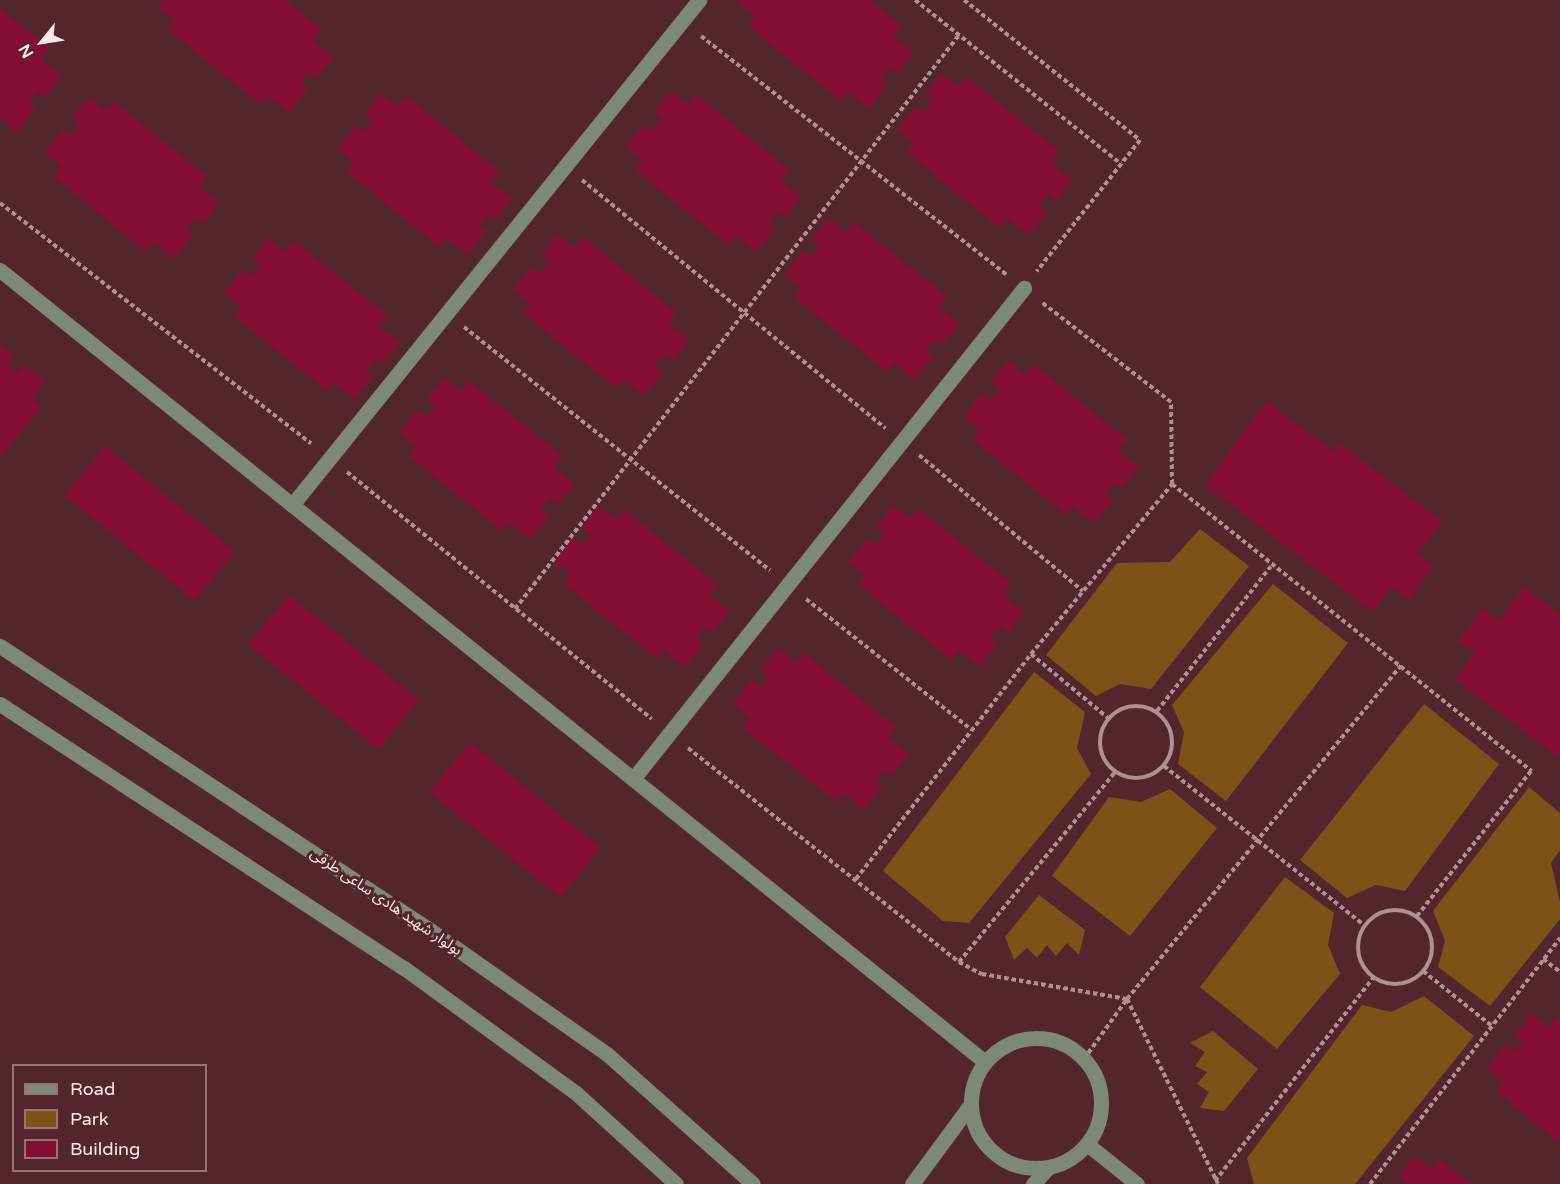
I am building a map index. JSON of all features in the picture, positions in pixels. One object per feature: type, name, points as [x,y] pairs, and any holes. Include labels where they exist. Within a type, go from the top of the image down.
[{"type":"street","points":[[292,505],[699,0]]},
{"type":"street","points":[[0,270],[985,1062]]},
{"type":"street","points":[[633,779],[1024,288]]},
{"type":"street","name":"بولوار شهید هادی ساعی طرقی","points":[[0,646],[428,928],[607,1054],[753,1184]]},
{"type":"street","points":[[0,704],[404,968],[576,1094],[676,1184]]},
{"type":"street","points":[[1034,1038],[1045,1038],[1067,1045],[1084,1059],[1097,1079],[1101,1102],[1098,1124],[1087,1144],[1070,1159],[1049,1167],[1026,1168],[1005,1160],[987,1146],[975,1127],[971,1104],[974,1082],[985,1062],[1002,1047],[1023,1039],[1034,1038]]},
{"type":"street","points":[[912,1184],[971,1104]]},
{"type":"street","points":[[1087,1144],[1137,1184]]},
{"type":"street","points":[[1033,1184],[1049,1167]]},
{"type":"path","points":[[915,0],[1121,164]]},
{"type":"path","points":[[964,0],[1140,140],[1024,288]]},
{"type":"path","points":[[682,21],[1171,402],[1172,484],[1031,654],[855,879]]},
{"type":"path","points":[[516,609],[959,35]]},
{"type":"path","points":[[565,166],[1083,591]]},
{"type":"path","points":[[0,203],[330,458],[670,733],[959,962],[982,974],[1127,999]]},
{"type":"path","points":[[447,313],[972,730]]},
{"type":"path","points":[[1172,484],[1531,771],[1416,917]]},
{"type":"path","points":[[1157,711],[1272,566]]},
{"type":"path","points":[[1031,654],[1108,718]]},
{"type":"path","points":[[1084,1059],[1127,999],[1401,665]]},
{"type":"path","points":[[1132,706],[1145,706],[1157,711],[1166,720],[1173,743],[1164,766],[1146,778],[1125,777],[1115,772],[1106,763],[1100,740],[1108,718],[1119,710],[1132,706]]},
{"type":"path","points":[[1164,766],[1364,926]]},
{"type":"path","points":[[959,962],[1115,772]]},
{"type":"path","points":[[1390,911],[1404,912],[1416,917],[1431,936],[1430,961],[1423,971],[1415,978],[1394,984],[1374,977],[1360,957],[1359,945],[1364,926],[1378,915],[1390,911]]},
{"type":"path","points":[[1370,1184],[1560,938]]},
{"type":"path","points":[[1543,959],[1560,972]]},
{"type":"path","points":[[1423,971],[1491,1026]]},
{"type":"path","points":[[1127,999],[1216,1183],[1374,977]]},
{"type":"green space","points":[[1200,529],[1249,566],[1151,689],[1120,684],[1096,696],[1046,655],[1117,563],[1170,562]]},
{"type":"green space","points":[[1273,584],[1348,643],[1226,801],[1178,764],[1184,732],[1172,705]]},
{"type":"green space","points":[[1034,672],[1085,712],[1077,748],[1091,774],[969,923],[943,921],[883,871]]},
{"type":"green space","points":[[1424,704],[1499,764],[1405,891],[1376,885],[1347,898],[1300,860]]},
{"type":"green space","points":[[1529,787],[1560,813],[1560,850],[1551,863],[1560,902],[1560,919],[1490,1006],[1438,967],[1445,941],[1433,911]]},
{"type":"green space","points":[[1170,789],[1217,828],[1130,936],[1052,876],[1109,797],[1141,802]]},
{"type":"green space","points":[[1285,877],[1334,913],[1328,945],[1340,974],[1277,1049],[1200,987]]},
{"type":"green space","points":[[1039,895],[1085,930],[1079,955],[1067,943],[1056,956],[1047,945],[1037,958],[1027,948],[1014,960],[1005,937]]},
{"type":"green space","points":[[1424,996],[1474,1036],[1355,1184],[1254,1184],[1247,1158],[1362,1005],[1391,1012]]},
{"type":"green space","points":[[1213,1031],[1258,1069],[1224,1111],[1200,1108],[1209,1092],[1197,1084],[1207,1072],[1195,1066],[1205,1052],[1190,1043]]},
{"type":"building","points":[[164,0],[285,0],[322,30],[313,40],[334,57],[317,78],[309,72],[301,83],[308,89],[289,113],[268,96],[261,105],[168,30],[175,21],[158,7]]},
{"type":"building","points":[[741,0],[870,0],[902,26],[893,36],[914,53],[897,74],[889,68],[880,79],[887,85],[869,109],[848,92],[841,101],[748,26],[755,16],[738,3]]},
{"type":"building","points":[[0,8],[50,49],[41,59],[62,76],[45,97],[38,91],[29,102],[36,108],[17,132],[0,118]]},
{"type":"building","points":[[942,74],[959,87],[967,77],[1060,152],[1052,163],[1072,180],[1056,200],[1048,194],[1039,206],[1047,212],[1028,235],[1007,218],[1000,228],[906,152],[914,143],[897,130],[916,106],[924,112],[933,101],[925,95]]},
{"type":"building","points":[[671,91],[688,105],[696,94],[789,170],[781,180],[801,197],[785,218],[777,212],[768,223],[775,229],[756,252],[736,236],[728,245],[635,170],[643,160],[626,147],[645,124],[653,130],[662,119],[654,112]]},
{"type":"building","points":[[381,93],[398,107],[407,96],[500,172],[491,182],[512,199],[495,220],[488,214],[479,225],[486,231],[467,255],[446,238],[439,247],[346,171],[353,162],[337,149],[356,125],[364,132],[373,121],[365,114]]},
{"type":"building","points":[[89,97],[106,111],[114,101],[207,176],[199,187],[219,203],[203,224],[195,218],[186,229],[193,235],[175,259],[154,242],[146,252],[53,176],[61,167],[44,153],[63,130],[71,136],[80,125],[72,118]]},
{"type":"building","points":[[829,218],[845,232],[854,222],[947,297],[939,308],[960,324],[942,345],[935,339],[926,351],[934,356],[914,380],[894,363],[887,372],[794,297],[801,288],[784,275],[803,251],[811,257],[820,246],[812,240]]},
{"type":"building","points":[[558,234],[575,248],[583,237],[677,313],[668,323],[689,340],[672,361],[664,355],[655,366],[663,372],[644,396],[623,379],[616,388],[523,313],[530,304],[513,290],[532,267],[540,273],[550,262],[542,255]]},
{"type":"building","points":[[269,238],[285,251],[294,241],[388,316],[379,326],[400,343],[382,364],[375,358],[366,370],[374,376],[354,399],[334,382],[327,391],[234,316],[241,307],[224,293],[243,270],[251,277],[261,265],[252,258]]},
{"type":"building","points":[[0,344],[14,355],[7,363],[18,373],[24,365],[46,382],[32,398],[42,407],[0,457]]},
{"type":"building","points":[[1008,361],[1025,375],[1034,364],[1127,440],[1118,450],[1139,467],[1122,488],[1115,482],[1105,493],[1113,499],[1094,523],[1073,506],[1066,515],[973,439],[980,430],[963,417],[982,393],[990,400],[1000,389],[991,382]]},
{"type":"building","points":[[444,378],[461,391],[469,381],[562,456],[554,467],[574,484],[558,504],[550,499],[541,510],[549,516],[530,539],[509,523],[502,531],[409,456],[416,447],[399,433],[418,410],[427,417],[435,406],[427,399]]},
{"type":"building","points":[[1267,401],[1334,452],[1340,443],[1442,521],[1417,554],[1434,566],[1409,599],[1392,587],[1373,612],[1205,485]]},
{"type":"building","points":[[105,446],[235,551],[195,601],[65,496]]},
{"type":"building","points":[[599,506],[616,519],[624,509],[717,584],[709,595],[730,611],[713,632],[705,627],[696,638],[704,644],[685,667],[664,650],[657,659],[564,584],[571,575],[554,561],[574,538],[582,545],[591,534],[582,527]]},
{"type":"building","points":[[894,506],[911,519],[919,509],[1012,584],[1004,595],[1024,612],[1007,633],[1000,627],[991,638],[998,644],[980,667],[959,651],[951,660],[858,584],[865,576],[849,562],[868,538],[876,545],[885,534],[877,527]]},
{"type":"building","points":[[1524,587],[1560,614],[1560,758],[1455,679],[1475,653],[1458,641],[1483,608],[1499,621]]},
{"type":"building","points":[[289,595],[419,700],[379,750],[249,645]]},
{"type":"building","points":[[778,648],[795,662],[803,652],[896,727],[888,737],[909,754],[892,775],[884,769],[875,781],[882,786],[864,810],[843,793],[836,802],[742,727],[750,718],[733,704],[752,680],[760,687],[769,676],[761,669]]},
{"type":"building","points":[[470,742],[601,848],[560,897],[430,792]]},
{"type":"building","points":[[1532,1013],[1549,1027],[1557,1016],[1560,1018],[1560,1143],[1496,1091],[1503,1082],[1487,1069],[1506,1045],[1514,1052],[1523,1041],[1515,1034]]},
{"type":"building","points":[[1415,1156],[1432,1169],[1440,1159],[1471,1184],[1407,1184],[1398,1177]]}]
